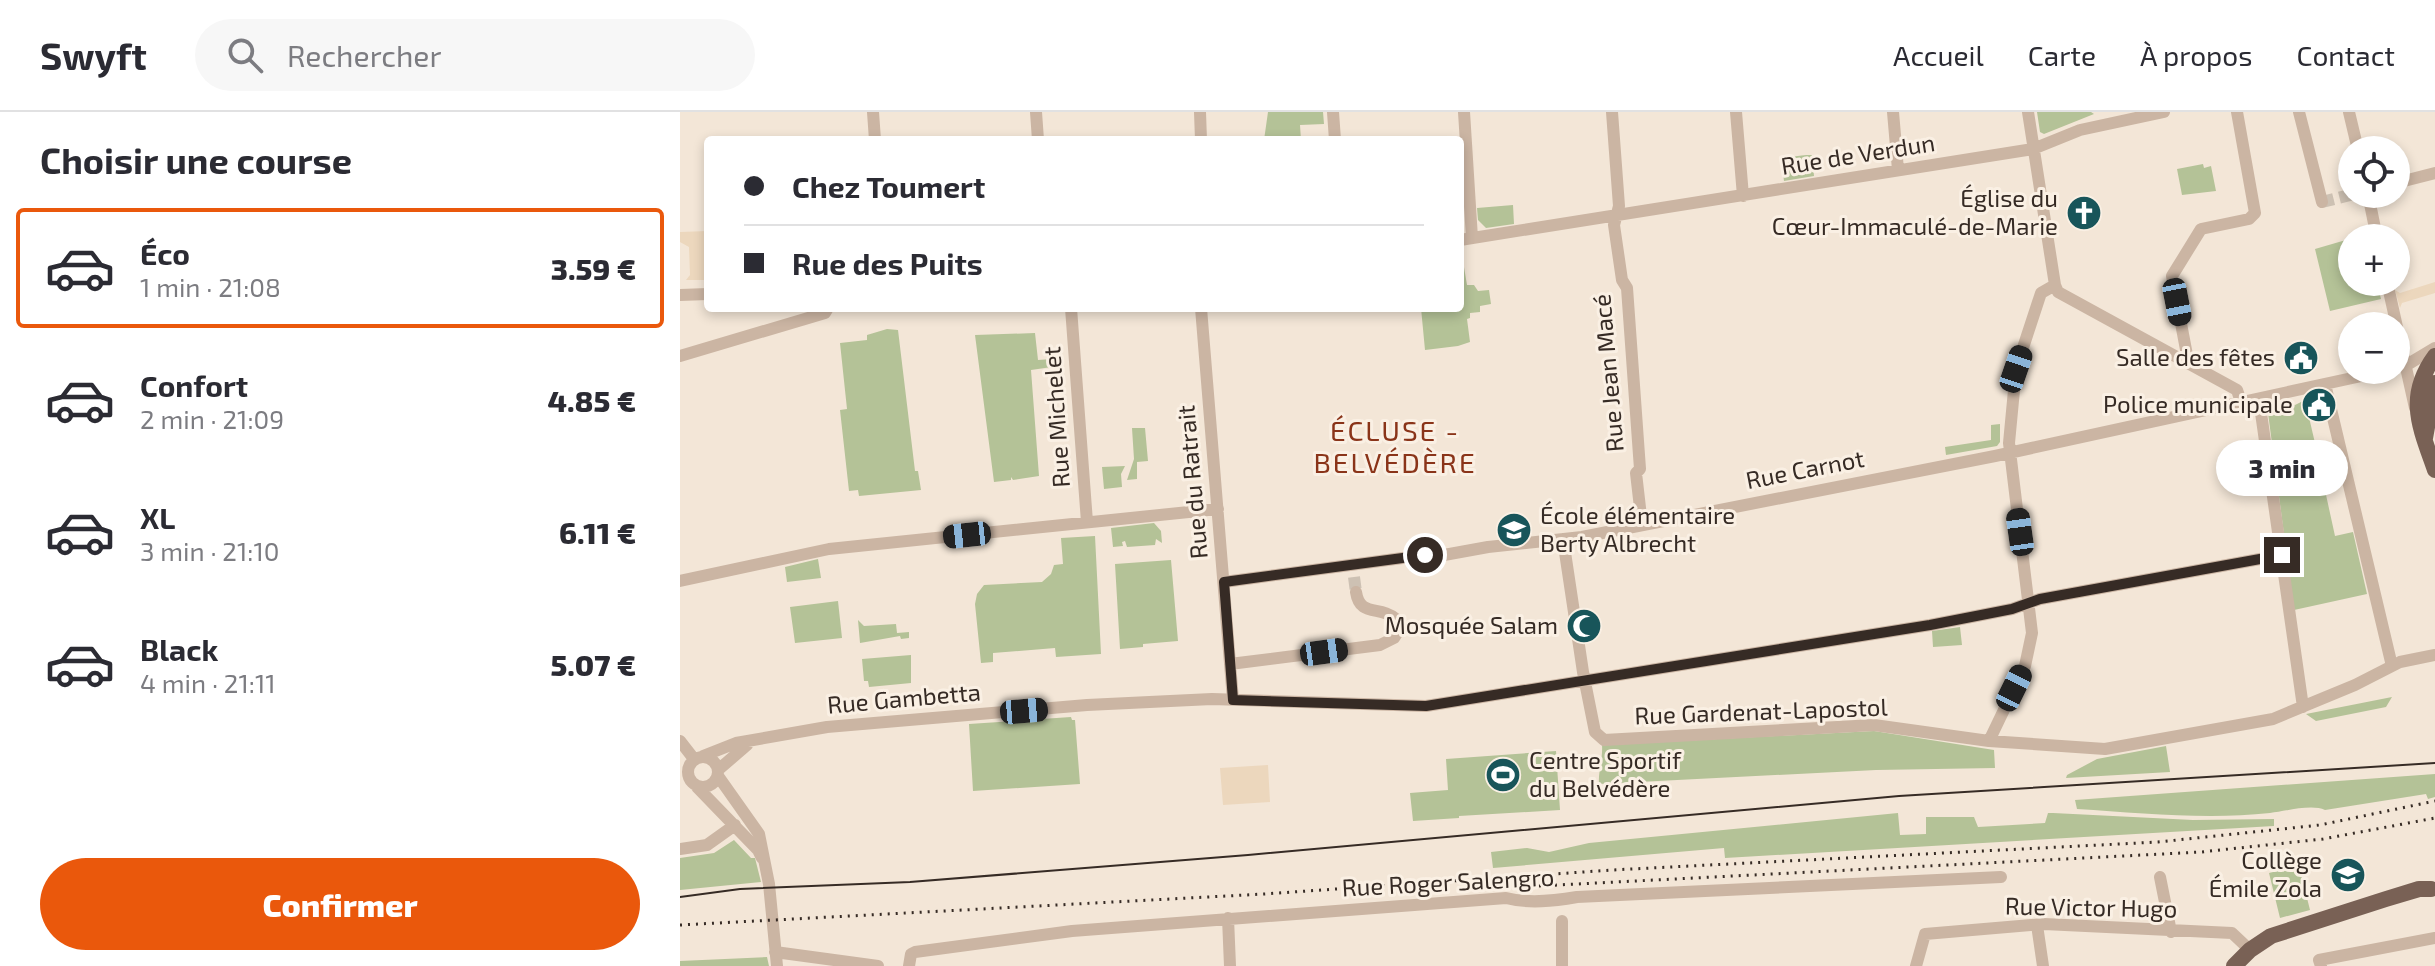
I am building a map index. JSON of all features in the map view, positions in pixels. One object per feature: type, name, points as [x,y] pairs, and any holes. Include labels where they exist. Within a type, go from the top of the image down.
[{"type":"main road","points":[[2433,361],[2418,388],[2416,410],[2435,470]]},
{"type":"main road","points":[[2424,440],[2432,423],[2435,383]]},
{"type":"main road","points":[[2234,966],[2249,958],[2276,935],[2419,889],[2434,889]]},
{"type":"street","points":[[873,112],[875,136]]},
{"type":"street","points":[[1036,112],[1038,136]]},
{"type":"street","points":[[1200,112],[1201,136]]},
{"type":"street","points":[[1333,112],[1335,136]]},
{"type":"street","points":[[1464,112],[1466,239]]},
{"type":"street","name":"Rue Jean Macé","points":[[1612,112],[1619,206],[1614,225],[1622,280],[1627,288],[1640,469],[1636,473],[1642,525]]},
{"type":"street","points":[[1736,112],[1743,196]]},
{"type":"street","points":[[1893,112],[1898,170]]},
{"type":"street","points":[[2028,112],[2026,150],[2058,292],[2237,390],[2241,402]]},
{"type":"street","name":"Rue de Verdun","points":[[1466,239],[2026,150],[2080,130],[2164,112]]},
{"type":"street","points":[[2185,361],[2187,355],[2172,276],[2201,229],[2249,219],[2255,213],[2237,112]]},
{"type":"street","points":[[2299,112],[2322,202]]},
{"type":"street","points":[[2349,112],[2355,136]]},
{"type":"street","points":[[2410,179],[2435,173]]},
{"type":"street","points":[[1989,741],[2025,666],[2032,633],[2009,453],[2016,369],[2041,293],[2055,285]]},
{"type":"street","points":[[680,295],[704,294]]},
{"type":"street","points":[[680,356],[826,312]]},
{"type":"street","name":"Rue Michelet","points":[[1071,312],[1087,522]]},
{"type":"street","name":"Rue du Ratrait","points":[[1201,312],[1233,700]]},
{"type":"street","points":[[2410,362],[2435,348]]},
{"type":"street","points":[[2410,365],[2433,361]]},
{"type":"street","name":"Rue Carnot","points":[[1224,582],[1353,571],[1642,525],[2009,453],[2338,381]]},
{"type":"street","points":[[2325,384],[2392,666]]},
{"type":"street","points":[[2406,384],[2416,410]]},
{"type":"street","points":[[2259,399],[2303,707]]},
{"type":"street","points":[[680,581],[829,549],[1218,509]]},
{"type":"street","points":[[1563,539],[1585,679]]},
{"type":"street","name":"Rue Gambetta","points":[[691,762],[736,743],[827,727],[1087,705],[1233,700],[1426,706],[1930,625],[2282,555]]},
{"type":"street","points":[[1230,664],[1380,645],[1394,638],[1399,630],[1396,619],[1388,613],[1364,607],[1357,600],[1356,592]]},
{"type":"street","name":"Rue Gardenat-Lapostol","points":[[1585,679],[1595,732],[1600,738],[1874,725],[1989,741],[2105,749],[2273,719],[2392,666],[2435,655]]},
{"type":"street","name":"Rue Gambetta","points":[[718,773],[747,745],[780,734]]},
{"type":"street","points":[[680,741],[691,762],[690,782],[758,850],[766,868]]},
{"type":"street","points":[[691,762],[712,759],[759,834],[777,966]]},
{"type":"street","points":[[697,787],[712,784],[718,773]]},
{"type":"street","points":[[680,849],[707,845],[735,825]]},
{"type":"street","name":"Rue Roger Salengro","points":[[909,966],[911,954],[915,952],[1072,931],[1228,918],[1506,898],[1529,902],[1577,897],[2001,877]]},
{"type":"street","points":[[2160,877],[2171,932]]},
{"type":"street","points":[[1228,918],[1230,966]]},
{"type":"street","points":[[1562,921],[1562,966]]},
{"type":"street","points":[[2037,925],[2043,966]]},
{"type":"street","name":"Rue Victor Hugo","points":[[1916,966],[1925,934],[2037,925],[2232,933],[2249,958]]},
{"type":"street","points":[[2320,963],[2435,938]]},
{"type":"street","points":[[775,952],[878,966]]},
{"type":"green space","points":[[1268,112],[1323,112],[1324,124],[1300,125],[1301,136],[1265,136]]},
{"type":"green space","points":[[2037,112],[2094,114],[2044,134],[2040,132]]},
{"type":"green space","points":[[1812,155],[1814,176],[1784,181],[1781,158]]},
{"type":"green space","points":[[2203,164],[2204,168],[2211,166],[2216,191],[2182,195],[2177,169]]},
{"type":"green space","points":[[1513,205],[1514,224],[1486,228],[1478,220],[1477,208]]},
{"type":"green space","points":[[2338,242],[2338,296],[2380,296],[2381,299],[2330,311],[2315,249]]},
{"type":"green space","points":[[1464,267],[1467,285],[1474,285],[1478,291],[1489,290],[1491,304],[1480,306],[1480,312],[1470,313],[1467,319],[1470,342],[1425,350],[1421,312],[1464,312]]},
{"type":"green space","points":[[887,329],[898,330],[915,471],[918,471],[921,490],[859,496],[858,490],[849,491],[840,410],[847,409],[840,343],[867,340],[867,335]]},
{"type":"green space","points":[[1035,333],[1038,360],[1052,359],[1052,367],[1031,370],[1039,476],[1013,480],[1011,477],[1011,480],[994,482],[975,335]]},
{"type":"green space","points":[[2305,400],[2318,456],[2321,456],[2323,465],[2336,462],[2340,478],[2323,481],[2335,536],[2353,532],[2367,594],[2294,610],[2268,413],[2272,407],[2295,405]]},
{"type":"green space","points":[[2000,424],[2000,442],[1997,446],[1946,455],[1945,447],[1991,440],[1991,425]]},
{"type":"green space","points":[[1132,428],[1145,428],[1148,461],[1137,462],[1137,479],[1127,480],[1134,459]]},
{"type":"green space","points":[[1125,466],[1121,474],[1122,487],[1104,489],[1102,467]]},
{"type":"green space","points":[[1154,523],[1161,531],[1162,543],[1156,539],[1155,545],[1127,547],[1125,541],[1122,542],[1123,546],[1113,547],[1111,528]]},
{"type":"green space","points":[[1095,536],[1101,654],[1056,657],[1055,648],[993,653],[993,662],[981,663],[975,604],[977,594],[984,585],[1042,582],[1051,574],[1054,565],[1063,564],[1061,538]]},
{"type":"green space","points":[[818,559],[821,578],[787,582],[785,567]]},
{"type":"green space","points":[[1171,560],[1178,641],[1120,649],[1115,564]]},
{"type":"green space","points":[[838,601],[842,638],[795,643],[790,607]]},
{"type":"green space","points":[[858,620],[864,626],[896,624],[897,633],[909,632],[909,638],[901,639],[900,636],[860,643]]},
{"type":"green space","points":[[1960,627],[1962,645],[1933,647],[1932,631]]},
{"type":"green space","points":[[911,655],[911,683],[869,687],[868,681],[864,681],[862,659]]},
{"type":"green space","points":[[2392,697],[2386,707],[2316,721],[2306,714]]},
{"type":"green space","points":[[1071,717],[1075,720],[1080,784],[973,791],[969,724]]},
{"type":"green space","points":[[1874,731],[1994,750],[1995,768],[1876,770],[1599,784],[1602,745]]},
{"type":"green space","points":[[2166,746],[2170,772],[2066,778],[2097,759]]},
{"type":"green space","name":"Centre Sportif du Belvédère","points":[[1556,751],[1560,810],[1413,821],[1410,793],[1448,790],[1446,759]]},
{"type":"green space","points":[[2435,774],[2435,797],[2428,799],[2426,794],[2325,810],[2306,808],[2246,815],[2174,815],[2077,809],[2075,800]]},
{"type":"green space","points":[[1898,813],[1900,835],[1926,834],[1926,817],[1974,817],[1978,827],[2045,823],[2048,813],[2193,820],[2274,819],[2274,826],[1725,858],[1724,848],[1493,868],[1491,852],[1527,848],[1549,852],[1589,843]]},
{"type":"green space","points":[[734,840],[751,858],[755,858],[761,882],[680,890],[680,858],[714,853]]},
{"type":"green space","points":[[2299,866],[2310,910],[2280,918],[2269,873]]},
{"type":"green space","points":[[767,957],[769,966],[680,966],[680,961]]},
{"type":"shaded area","points":[[704,231],[704,280],[686,280],[690,275],[689,247],[680,242],[680,232]]},
{"type":"shaded area","points":[[2435,282],[2435,293],[2402,303],[2400,308],[2397,296],[2410,296],[2410,290]]},
{"type":"shaded area","points":[[1268,765],[1270,802],[1223,805],[1220,768]]},
{"type":"tunnel","points":[[2322,202],[2338,198]]},
{"type":"tunnel","points":[[1354,577],[1356,592]]},
{"type":"tram line","points":[[680,897],[740,889],[910,882],[1248,855],[1899,796],[2435,763]]},
{"type":"railway","points":[[680,925],[1264,894],[1612,870],[2158,842],[2320,825],[2435,801]]},
{"type":"railway","points":[[1499,888],[2201,852],[2323,839],[2435,818]]},
{"type":"place","name":"Église du Cœur-Immaculé-de-Marie","points":[[2084,213]]},
{"type":"place","name":"Salle des fêtes","points":[[2301,358]]},
{"type":"place","name":"Police municipale","points":[[2319,405]]},
{"type":"place","name":"École élémentaire Berty Albrecht","points":[[1514,530]]},
{"type":"place","name":"Mosquée Salam","points":[[1584,626]]},
{"type":"place","name":"Centre Sportif du Belvédère","points":[[1503,775]]},
{"type":"place","name":"Collège Émile Zola","points":[[2348,875]]},
{"type":"district","name":"ÉCLUSE - BELVÉDÈRE","points":[[1395,447]]},
{"type":"route","points":[[1425,555],[1224,582],[1233,700],[1426,706],[1930,625],[2012,609],[2040,599],[2282,555]]}]
